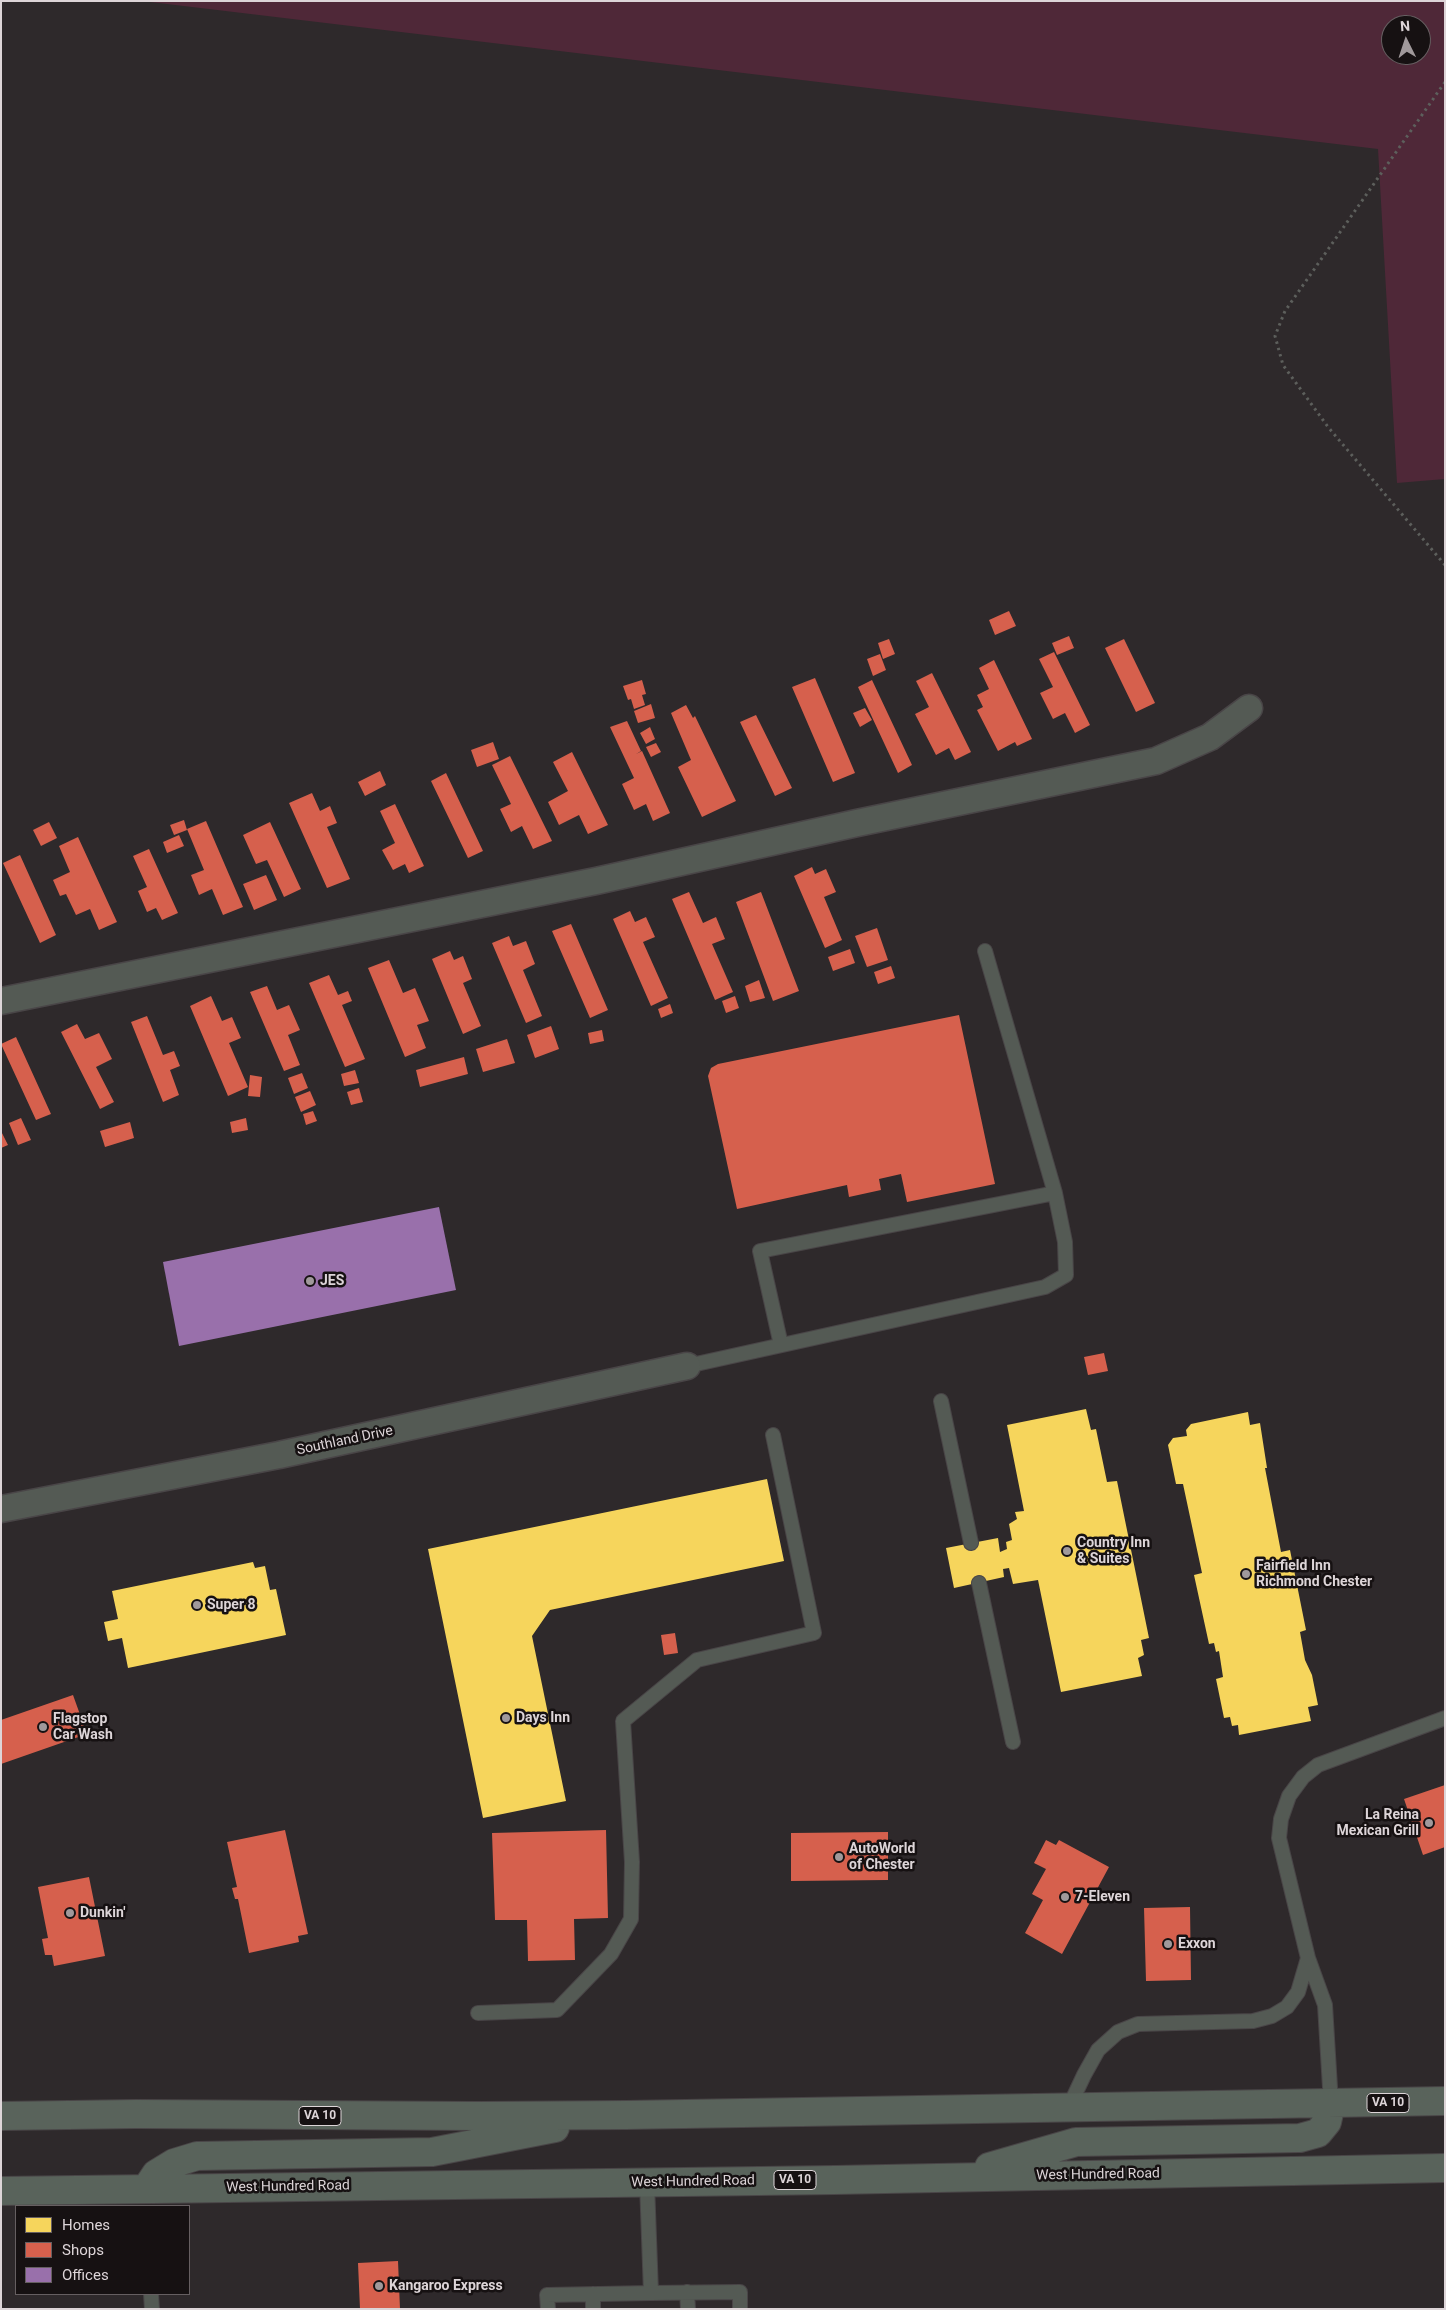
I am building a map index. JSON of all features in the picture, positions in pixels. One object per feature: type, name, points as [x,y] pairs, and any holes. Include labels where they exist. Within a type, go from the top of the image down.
[{"type":"main road","name":"VA 10","points":[[1,2116],[136,2114],[626,2115],[1445,2101]]},
{"type":"main road","points":[[954,2178],[1076,2142],[1300,2138],[1318,2133],[1327,2122],[1331,2104]]},
{"type":"main road","points":[[147,2198],[156,2174],[174,2162],[197,2156],[432,2152],[626,2115]]},
{"type":"main road","name":"West Hundred Road","points":[[1,2191],[147,2198],[647,2183],[1445,2168]]},
{"type":"street","points":[[1,1001],[596,880],[856,823],[1156,761],[1210,737],[1249,708]]},
{"type":"street","name":"Southland Drive","points":[[1,1509],[279,1455],[687,1366]]},
{"type":"lane","points":[[687,1366],[1045,1288],[1066,1275],[1065,1242],[1055,1193],[985,951]]},
{"type":"lane","points":[[781,1345],[760,1251],[1055,1193]]},
{"type":"lane","points":[[941,1401],[971,1543]]},
{"type":"lane","points":[[478,2013],[557,2010],[611,1954],[631,1919],[632,1862],[622,1721],[697,1660],[814,1633],[773,1435]]},
{"type":"lane","points":[[979,1583],[1013,1742]]},
{"type":"lane","points":[[1331,2104],[1325,2005],[1308,1958],[1280,1838],[1281,1819],[1289,1796],[1303,1777],[1318,1765],[1445,1718]]},
{"type":"lane","points":[[1069,2107],[1098,2050],[1118,2032],[1138,2024],[1253,2020],[1272,2016],[1287,2007],[1298,1992],[1308,1958]]},
{"type":"lane","points":[[647,2183],[651,2293]]},
{"type":"lane","points":[[687,2292],[688,2309]]},
{"type":"lane","points":[[548,2309],[547,2295],[740,2292],[740,2309]]},
{"type":"lane","points":[[593,2294],[593,2309]]},
{"type":"lane","points":[[151,2295],[152,2309]]},
{"type":"path","points":[[1445,82],[1290,304],[1275,336],[1283,365],[1328,427],[1445,565]]},
{"type":"shaded area","points":[[142,1],[1445,1],[1445,479],[1397,483],[1378,149]]},
{"type":"building: Homes","name":"Country Inn & Suites","points":[[1086,1409],[1091,1430],[1096,1429],[1107,1482],[1117,1481],[1149,1638],[1141,1640],[1144,1655],[1138,1658],[1142,1676],[1061,1692],[1038,1580],[1013,1584],[1009,1568],[1003,1569],[1004,1577],[954,1588],[946,1548],[998,1538],[1000,1552],[1007,1549],[1006,1542],[1012,1540],[1009,1524],[1017,1519],[1015,1512],[1024,1511],[1007,1425]]},
{"type":"building: Homes","name":"Fairfield Inn Richmond Chester","points":[[1248,1412],[1250,1425],[1260,1423],[1267,1468],[1265,1468],[1281,1552],[1290,1550],[1306,1630],[1300,1632],[1305,1660],[1312,1675],[1318,1705],[1308,1707],[1311,1721],[1239,1735],[1238,1725],[1232,1726],[1230,1717],[1224,1718],[1216,1679],[1223,1677],[1219,1651],[1216,1652],[1214,1643],[1209,1644],[1194,1575],[1202,1573],[1183,1484],[1176,1484],[1168,1445],[1173,1438],[1187,1436],[1186,1430],[1191,1424]]},
{"type":"building: Homes","name":"Days Inn","points":[[767,1479],[784,1561],[550,1610],[532,1636],[566,1801],[483,1818],[428,1549]]},
{"type":"building: Homes","name":"Super 8","points":[[253,1562],[255,1568],[265,1566],[270,1590],[276,1589],[286,1635],[128,1668],[122,1638],[108,1641],[104,1622],[118,1619],[112,1591]]},
{"type":"building: Shops","points":[[1009,611],[1016,626],[995,635],[989,620]]},
{"type":"building: Shops","points":[[1069,636],[1074,648],[1057,655],[1052,643]]},
{"type":"building: Shops","points":[[889,639],[895,654],[883,659],[878,643]]},
{"type":"building: Shops","points":[[1124,639],[1155,703],[1136,712],[1105,648]]},
{"type":"building: Shops","points":[[1054,652],[1090,725],[1075,733],[1065,713],[1053,719],[1040,693],[1053,687],[1039,659]]},
{"type":"building: Shops","points":[[880,654],[886,670],[873,676],[867,659]]},
{"type":"building: Shops","points":[[994,660],[1032,739],[1017,746],[1015,742],[998,751],[977,710],[983,707],[977,695],[989,689],[979,668]]},
{"type":"building: Shops","points":[[932,673],[971,752],[955,760],[949,748],[936,755],[915,714],[929,707],[916,681]]},
{"type":"building: Shops","points":[[815,678],[855,773],[833,782],[792,687]]},
{"type":"building: Shops","points":[[642,680],[646,694],[642,695],[645,705],[634,709],[631,699],[628,700],[623,686]]},
{"type":"building: Shops","points":[[872,680],[912,765],[898,773],[858,687]]},
{"type":"building: Shops","points":[[651,704],[655,718],[638,723],[634,711]]},
{"type":"building: Shops","points":[[686,705],[693,718],[695,716],[736,801],[702,817],[678,767],[691,760],[671,713]]},
{"type":"building: Shops","points":[[865,708],[872,720],[860,727],[853,713]]},
{"type":"building: Shops","points":[[756,715],[792,788],[775,796],[740,722]]},
{"type":"building: Shops","points":[[627,721],[641,751],[636,754],[642,751],[670,813],[653,821],[646,804],[634,810],[622,784],[634,778],[610,727]]},
{"type":"building: Shops","points":[[650,727],[655,739],[646,744],[640,733]]},
{"type":"building: Shops","points":[[493,742],[499,759],[477,767],[471,750]]},
{"type":"building: Shops","points":[[656,743],[661,752],[651,757],[646,747]]},
{"type":"building: Shops","points":[[572,752],[608,825],[588,834],[579,815],[559,825],[548,802],[568,791],[553,762]]},
{"type":"building: Shops","points":[[510,756],[552,841],[533,849],[522,826],[511,832],[500,809],[511,804],[492,765]]},
{"type":"building: Shops","points":[[380,771],[386,785],[365,796],[358,782]]},
{"type":"building: Shops","points":[[446,773],[483,851],[468,858],[431,781]]},
{"type":"building: Shops","points":[[312,793],[320,811],[330,806],[337,823],[327,827],[350,879],[327,888],[289,803]]},
{"type":"building: Shops","points":[[395,804],[424,866],[409,873],[405,864],[393,870],[382,850],[395,843],[380,811]]},
{"type":"building: Shops","points":[[184,820],[187,830],[174,835],[170,825]]},
{"type":"building: Shops","points":[[206,821],[243,907],[223,915],[212,889],[199,895],[191,875],[204,870],[187,829]]},
{"type":"building: Shops","points":[[49,822],[57,838],[41,846],[33,830]]},
{"type":"building: Shops","points":[[270,822],[301,889],[284,897],[267,860],[256,864],[243,835]]},
{"type":"building: Shops","points":[[179,835],[184,846],[167,853],[163,842]]},
{"type":"building: Shops","points":[[78,837],[117,922],[99,930],[90,909],[76,915],[66,894],[60,896],[53,880],[70,872],[59,846]]},
{"type":"building: Shops","points":[[149,849],[178,913],[162,920],[156,908],[147,912],[138,891],[147,887],[133,856]]},
{"type":"building: Shops","points":[[20,855],[56,935],[40,943],[3,863]]},
{"type":"building: Shops","points":[[812,867],[815,874],[826,869],[836,892],[824,897],[842,940],[825,948],[794,876]]},
{"type":"building: Shops","points":[[266,875],[277,900],[254,910],[243,884]]},
{"type":"building: Shops","points":[[689,892],[703,923],[716,917],[725,939],[712,944],[733,992],[715,1000],[672,899]]},
{"type":"building: Shops","points":[[761,892],[799,991],[773,1001],[736,902]]},
{"type":"building: Shops","points":[[630,911],[635,922],[646,917],[655,937],[643,942],[668,998],[651,1006],[613,919]]},
{"type":"building: Shops","points":[[571,924],[608,1010],[590,1018],[552,931]]},
{"type":"building: Shops","points":[[877,928],[888,960],[867,967],[855,936]]},
{"type":"building: Shops","points":[[509,936],[513,946],[526,941],[535,964],[523,970],[542,1016],[526,1023],[492,943]]},
{"type":"building: Shops","points":[[850,949],[855,963],[833,971],[828,957]]},
{"type":"building: Shops","points":[[450,951],[454,960],[463,956],[472,979],[463,983],[481,1026],[463,1034],[432,959]]},
{"type":"building: Shops","points":[[389,960],[403,993],[415,988],[429,1021],[417,1025],[426,1048],[405,1057],[368,968]]},
{"type":"building: Shops","points":[[891,966],[895,978],[878,984],[874,972]]},
{"type":"building: Shops","points":[[329,975],[338,995],[348,991],[352,1001],[342,1005],[365,1059],[345,1067],[309,983]]},
{"type":"building: Shops","points":[[759,980],[765,998],[750,1002],[745,986]]},
{"type":"building: Shops","points":[[267,986],[277,1010],[289,1005],[300,1030],[288,1035],[300,1065],[284,1071],[250,992]]},
{"type":"building: Shops","points":[[211,996],[222,1021],[232,1017],[241,1038],[229,1043],[248,1087],[228,1096],[190,1006]]},
{"type":"building: Shops","points":[[735,996],[739,1008],[726,1013],[722,1001]]},
{"type":"building: Shops","points":[[670,1004],[673,1013],[661,1018],[658,1009]]},
{"type":"building: Shops","points":[[959,1015],[995,1184],[907,1202],[901,1174],[879,1179],[881,1190],[849,1197],[847,1185],[737,1209],[708,1076],[711,1068],[718,1064]]},
{"type":"building: Shops","points":[[147,1016],[163,1055],[174,1051],[180,1066],[170,1070],[179,1095],[163,1102],[131,1022]]},
{"type":"building: Shops","points":[[77,1024],[85,1039],[99,1033],[112,1059],[96,1067],[114,1102],[100,1109],[61,1032]]},
{"type":"building: Shops","points":[[551,1026],[559,1049],[535,1058],[527,1035]]},
{"type":"building: Shops","points":[[602,1030],[604,1041],[590,1044],[588,1033]]},
{"type":"building: Shops","points":[[16,1037],[51,1114],[36,1120],[1,1044]]},
{"type":"building: Shops","points":[[507,1039],[515,1063],[483,1072],[476,1049]]},
{"type":"building: Shops","points":[[464,1057],[468,1074],[420,1087],[416,1070]]},
{"type":"building: Shops","points":[[355,1070],[359,1083],[344,1086],[341,1074]]},
{"type":"building: Shops","points":[[302,1073],[308,1088],[294,1094],[288,1078]]},
{"type":"building: Shops","points":[[250,1075],[262,1077],[260,1097],[248,1096]]},
{"type":"building: Shops","points":[[359,1088],[363,1102],[351,1105],[347,1092]]},
{"type":"building: Shops","points":[[310,1091],[316,1105],[301,1112],[295,1097]]},
{"type":"building: Shops","points":[[313,1111],[317,1121],[306,1125],[303,1114]]},
{"type":"building: Shops","points":[[21,1118],[31,1140],[18,1145],[9,1123]]},
{"type":"building: Shops","points":[[246,1118],[248,1130],[232,1133],[230,1122]]},
{"type":"building: Shops","points":[[130,1122],[134,1138],[105,1147],[100,1131]]},
{"type":"building: Shops","points":[[1,1131],[8,1145],[1,1148]]},
{"type":"building: Shops","points":[[1104,1353],[1108,1371],[1088,1375],[1084,1357]]},
{"type":"building: Shops","points":[[675,1633],[678,1653],[664,1655],[661,1635]]},
{"type":"building: Shops","name":"Flagstop Car Wash","points":[[73,1695],[87,1734],[1,1764],[1,1720]]},
{"type":"building: Shops","name":"La Reina Mexican Grill","points":[[1445,1785],[1445,1847],[1423,1855],[1404,1799]]},
{"type":"building: Shops","points":[[285,1830],[308,1934],[298,1936],[299,1942],[249,1953],[238,1899],[235,1899],[232,1888],[237,1887],[227,1842]]},
{"type":"building: Shops","points":[[606,1830],[608,1918],[574,1919],[575,1960],[528,1961],[527,1920],[495,1920],[492,1833]]},
{"type":"building: Shops","name":"AutoWorld of Chester","points":[[888,1832],[888,1880],[791,1881],[791,1833]]},
{"type":"building: Shops","name":"7-Eleven","points":[[1046,1840],[1056,1845],[1059,1840],[1109,1867],[1062,1954],[1025,1933],[1043,1900],[1032,1894],[1046,1869],[1034,1863]]},
{"type":"building: Shops","name":"Dunkin'","points":[[89,1877],[105,1956],[54,1966],[52,1955],[45,1955],[42,1939],[48,1938],[38,1887]]},
{"type":"building: Shops","name":"Exxon","points":[[1190,1907],[1191,1980],[1146,1981],[1144,1908]]},
{"type":"building: Shops","name":"Kangaroo Express","points":[[398,2261],[400,2309],[360,2309],[358,2263]]},
{"type":"building: Offices","points":[[439,1207],[456,1290],[179,1346],[163,1262]]},
{"type":"place","name":"JES","points":[[310,1281]]},
{"type":"place","name":"Country Inn & Suites","points":[[1067,1551]]},
{"type":"place","name":"Fairfield Inn Richmond Chester","points":[[1246,1574]]},
{"type":"place","name":"Super 8","points":[[197,1605]]},
{"type":"place","name":"Days Inn","points":[[506,1718]]},
{"type":"place","name":"Flagstop Car Wash","points":[[43,1727]]},
{"type":"place","name":"La Reina Mexican Grill","points":[[1429,1823]]},
{"type":"place","name":"AutoWorld of Chester","points":[[839,1857]]},
{"type":"place","name":"7-Eleven","points":[[1065,1897]]},
{"type":"place","name":"Dunkin'","points":[[70,1913]]},
{"type":"place","name":"Exxon","points":[[1168,1944]]},
{"type":"place","name":"Kangaroo Express","points":[[379,2286]]}]
